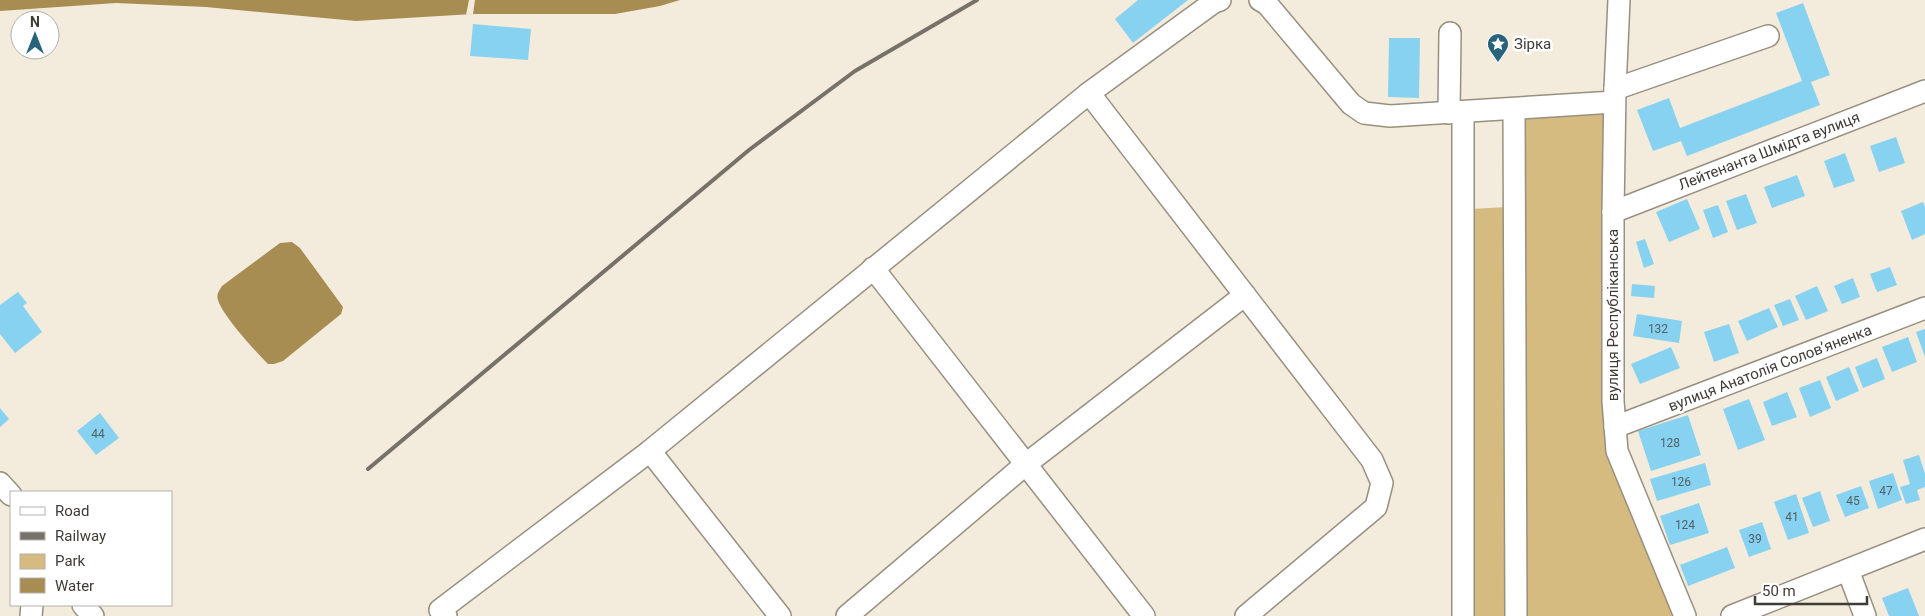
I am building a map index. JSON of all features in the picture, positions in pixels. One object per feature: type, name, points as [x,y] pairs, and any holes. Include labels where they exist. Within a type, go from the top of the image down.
[{"type":"street","points":[[446,616],[440,610],[650,451],[1089,93],[1214,2],[1220,0]]},
{"type":"street","points":[[1260,0],[1267,4],[1351,104],[1364,113],[1390,116],[1514,109],[1614,96],[1768,36]]},
{"type":"street","name":"вулиця Республіканська","points":[[1616,3],[1613,400],[1617,451],[1685,616]]},
{"type":"street","points":[[1450,33],[1456,112],[1464,616]]},
{"type":"street","name":"Лейтенанта Шмідта вулиця","points":[[1613,212],[1925,91]]},
{"type":"street","points":[[1089,93],[1372,460],[1382,483],[1376,507],[1246,616]]},
{"type":"street","points":[[1514,109],[1516,616]]},
{"type":"street","points":[[873,268],[1144,616]]},
{"type":"street","points":[[847,616],[1026,464],[1245,295]]},
{"type":"street","name":"вулиця Анатолія Солов’яненка","points":[[1615,427],[1925,308]]},
{"type":"street","points":[[650,451],[780,616]]},
{"type":"street","points":[[0,483],[10,495]]},
{"type":"street","points":[[1732,616],[1925,539]]},
{"type":"street","points":[[1848,570],[1865,616]]},
{"type":"street","points":[[84,606],[93,616]]},
{"type":"green space","points":[[1607,109],[1607,445],[1675,616],[1525,616],[1522,114]]},
{"type":"green space","points":[[1507,207],[1511,616],[1470,616],[1470,209]]},
{"type":"water","points":[[0,0],[680,0],[660,6],[615,14],[473,14],[356,21],[206,7],[116,3],[0,11]]},
{"type":"water","points":[[292,242],[300,248],[343,307],[341,314],[283,361],[268,364],[226,315],[217,298],[222,286],[280,243]]},
{"type":"pier","points":[[469,0],[475,0],[473,14],[466,15]]},
{"type":"building","points":[[1138,0],[1188,0],[1133,43],[1115,19]]},
{"type":"building","points":[[1803,3],[1830,75],[1811,82],[1820,105],[1687,156],[1681,141],[1653,151],[1637,110],[1669,98],[1680,128],[1802,81],[1776,13]]},
{"type":"building","points":[[473,24],[531,29],[528,60],[470,56]]},
{"type":"building","points":[[1389,38],[1420,38],[1419,98],[1388,97]]},
{"type":"building","points":[[1896,137],[1905,163],[1879,172],[1870,146]]},
{"type":"building","points":[[1845,153],[1855,181],[1834,188],[1824,161]]},
{"type":"building","points":[[1797,175],[1805,196],[1772,208],[1764,187]]},
{"type":"building","points":[[1746,194],[1757,223],[1737,230],[1726,201]]},
{"type":"building","points":[[1687,199],[1700,229],[1669,242],[1656,212]]},
{"type":"building","points":[[1923,202],[1925,207],[1925,234],[1912,240],[1901,211]]},
{"type":"building","points":[[1718,205],[1728,232],[1713,238],[1703,210]]},
{"type":"building","points":[[1645,239],[1654,264],[1644,268],[1636,242]]},
{"type":"building","points":[[1890,267],[1897,285],[1877,292],[1870,274]]},
{"type":"building","points":[[1853,278],[1860,297],[1842,304],[1834,286]]},
{"type":"building","points":[[1632,284],[1655,286],[1654,298],[1631,296]]},
{"type":"building","points":[[1817,286],[1828,311],[1806,320],[1795,296]]},
{"type":"building","points":[[18,292],[27,303],[23,306],[42,332],[15,353],[0,334],[0,305]]},
{"type":"building","points":[[1790,299],[1799,320],[1783,326],[1774,305]]},
{"type":"building","points":[[1769,308],[1778,327],[1747,341],[1738,321]]},
{"type":"building","points":[[1637,314],[1682,321],[1679,343],[1633,336]]},
{"type":"building","points":[[1729,324],[1739,353],[1714,362],[1704,332]]},
{"type":"building","points":[[1925,329],[1925,357],[1916,332]]},
{"type":"building","points":[[1908,337],[1917,362],[1892,372],[1882,347]]},
{"type":"building","points":[[1671,347],[1680,368],[1640,384],[1631,364]]},
{"type":"building","points":[[1877,358],[1885,379],[1863,388],[1855,367]]},
{"type":"building","points":[[1849,367],[1859,391],[1836,401],[1826,377]]},
{"type":"building","points":[[1820,380],[1831,408],[1810,417],[1799,388]]},
{"type":"building","points":[[1787,392],[1797,417],[1772,426],[1763,402]]},
{"type":"building","points":[[1749,399],[1765,440],[1738,450],[1723,409]]},
{"type":"building","points":[[0,408],[9,419],[0,427]]},
{"type":"building","points":[[100,413],[119,438],[96,455],[77,431]]},
{"type":"building","points":[[1688,415],[1701,455],[1651,471],[1638,431]]},
{"type":"building","points":[[1919,455],[1925,474],[1925,487],[1917,490],[1920,500],[1906,504],[1900,487],[1910,484],[1903,460]]},
{"type":"building","points":[[1705,463],[1711,485],[1657,501],[1650,479]]},
{"type":"building","points":[[1893,473],[1902,500],[1878,509],[1869,481]]},
{"type":"building","points":[[1861,486],[1869,508],[1845,517],[1836,495]]},
{"type":"building","points":[[1820,491],[1830,521],[1813,527],[1802,498]]},
{"type":"building","points":[[1796,494],[1809,533],[1788,540],[1774,502]]},
{"type":"building","points":[[1699,503],[1709,533],[1670,545],[1660,516]]},
{"type":"building","points":[[1762,522],[1771,549],[1749,557],[1739,530]]},
{"type":"building","points":[[1727,547],[1735,568],[1688,586],[1680,565]]},
{"type":"building","points":[[1908,588],[1919,616],[1889,616],[1882,598]]},
{"type":"railway","points":[[368,469],[749,150],[855,71],[977,0]]},
{"type":"place","name":"Зірка","points":[[1498,63]]}]
